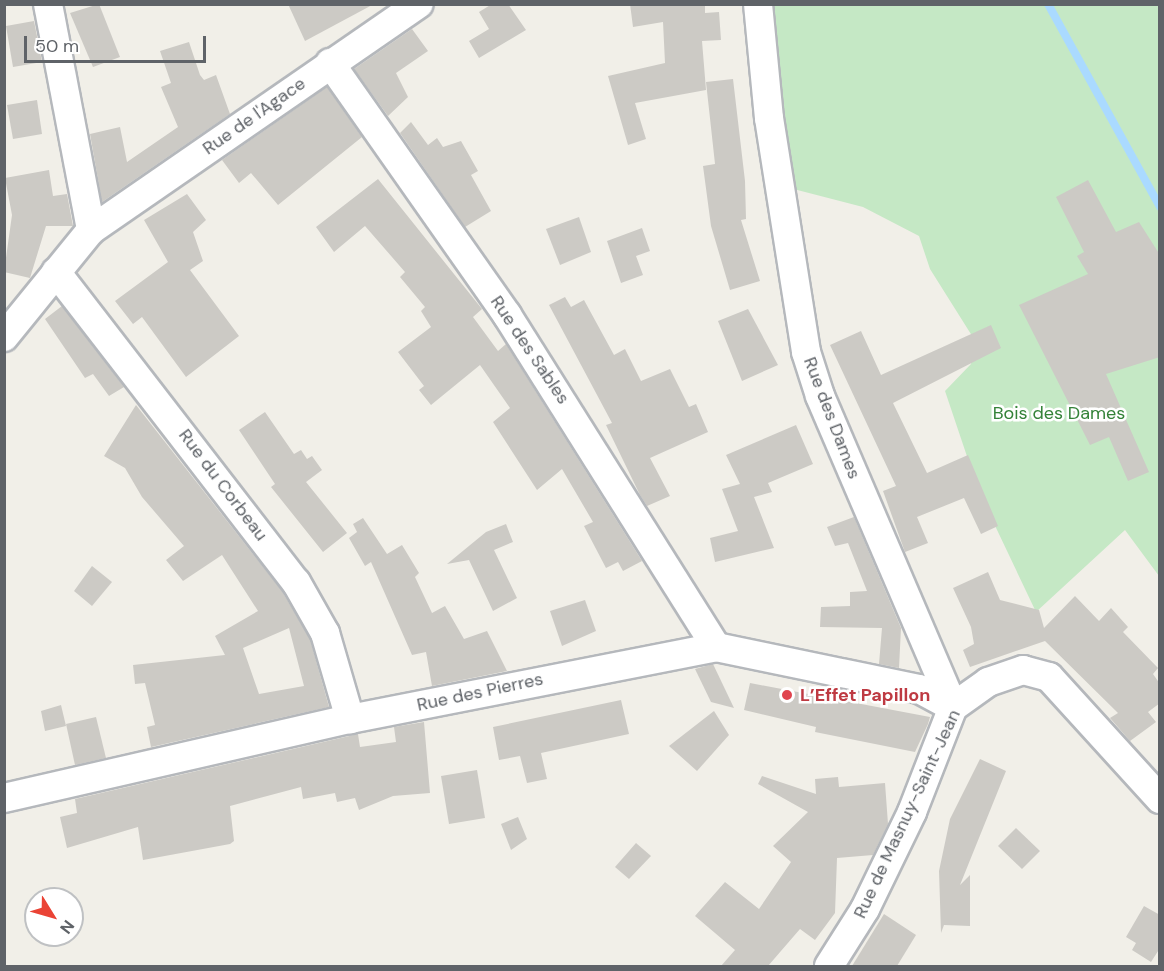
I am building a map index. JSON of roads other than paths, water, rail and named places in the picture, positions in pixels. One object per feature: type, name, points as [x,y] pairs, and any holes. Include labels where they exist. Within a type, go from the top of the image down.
[{"type":"street","points":[[48,4],[91,230]]},
{"type":"street","name":"Rue de l'Agace","points":[[4,337],[91,230],[330,63],[419,4]]},
{"type":"street","name":"Rue des Dames","points":[[758,4],[769,118],[806,352],[820,396],[953,707]]},
{"type":"street","name":"Rue des Sables","points":[[330,63],[519,333],[716,647]]},
{"type":"street","name":"Rue du Corbeau","points":[[56,272],[296,582],[325,633],[350,719]]},
{"type":"street","name":"Rue des Pierres","points":[[4,798],[350,719],[716,647],[920,689],[953,707]]},
{"type":"street","name":"Rue de Masnuy-Saint-Jean","points":[[829,966],[865,909],[912,812],[953,707],[988,682],[1036,670],[1064,688],[1160,799]]},
{"type":"waterway","points":[[1048,4],[1160,207]]},
{"type":"place","name":"L’Effet Papillon","points":[[787,695]]},
{"type":"park label","name":"Bois des Dames","points":[[1059,413]]}]
